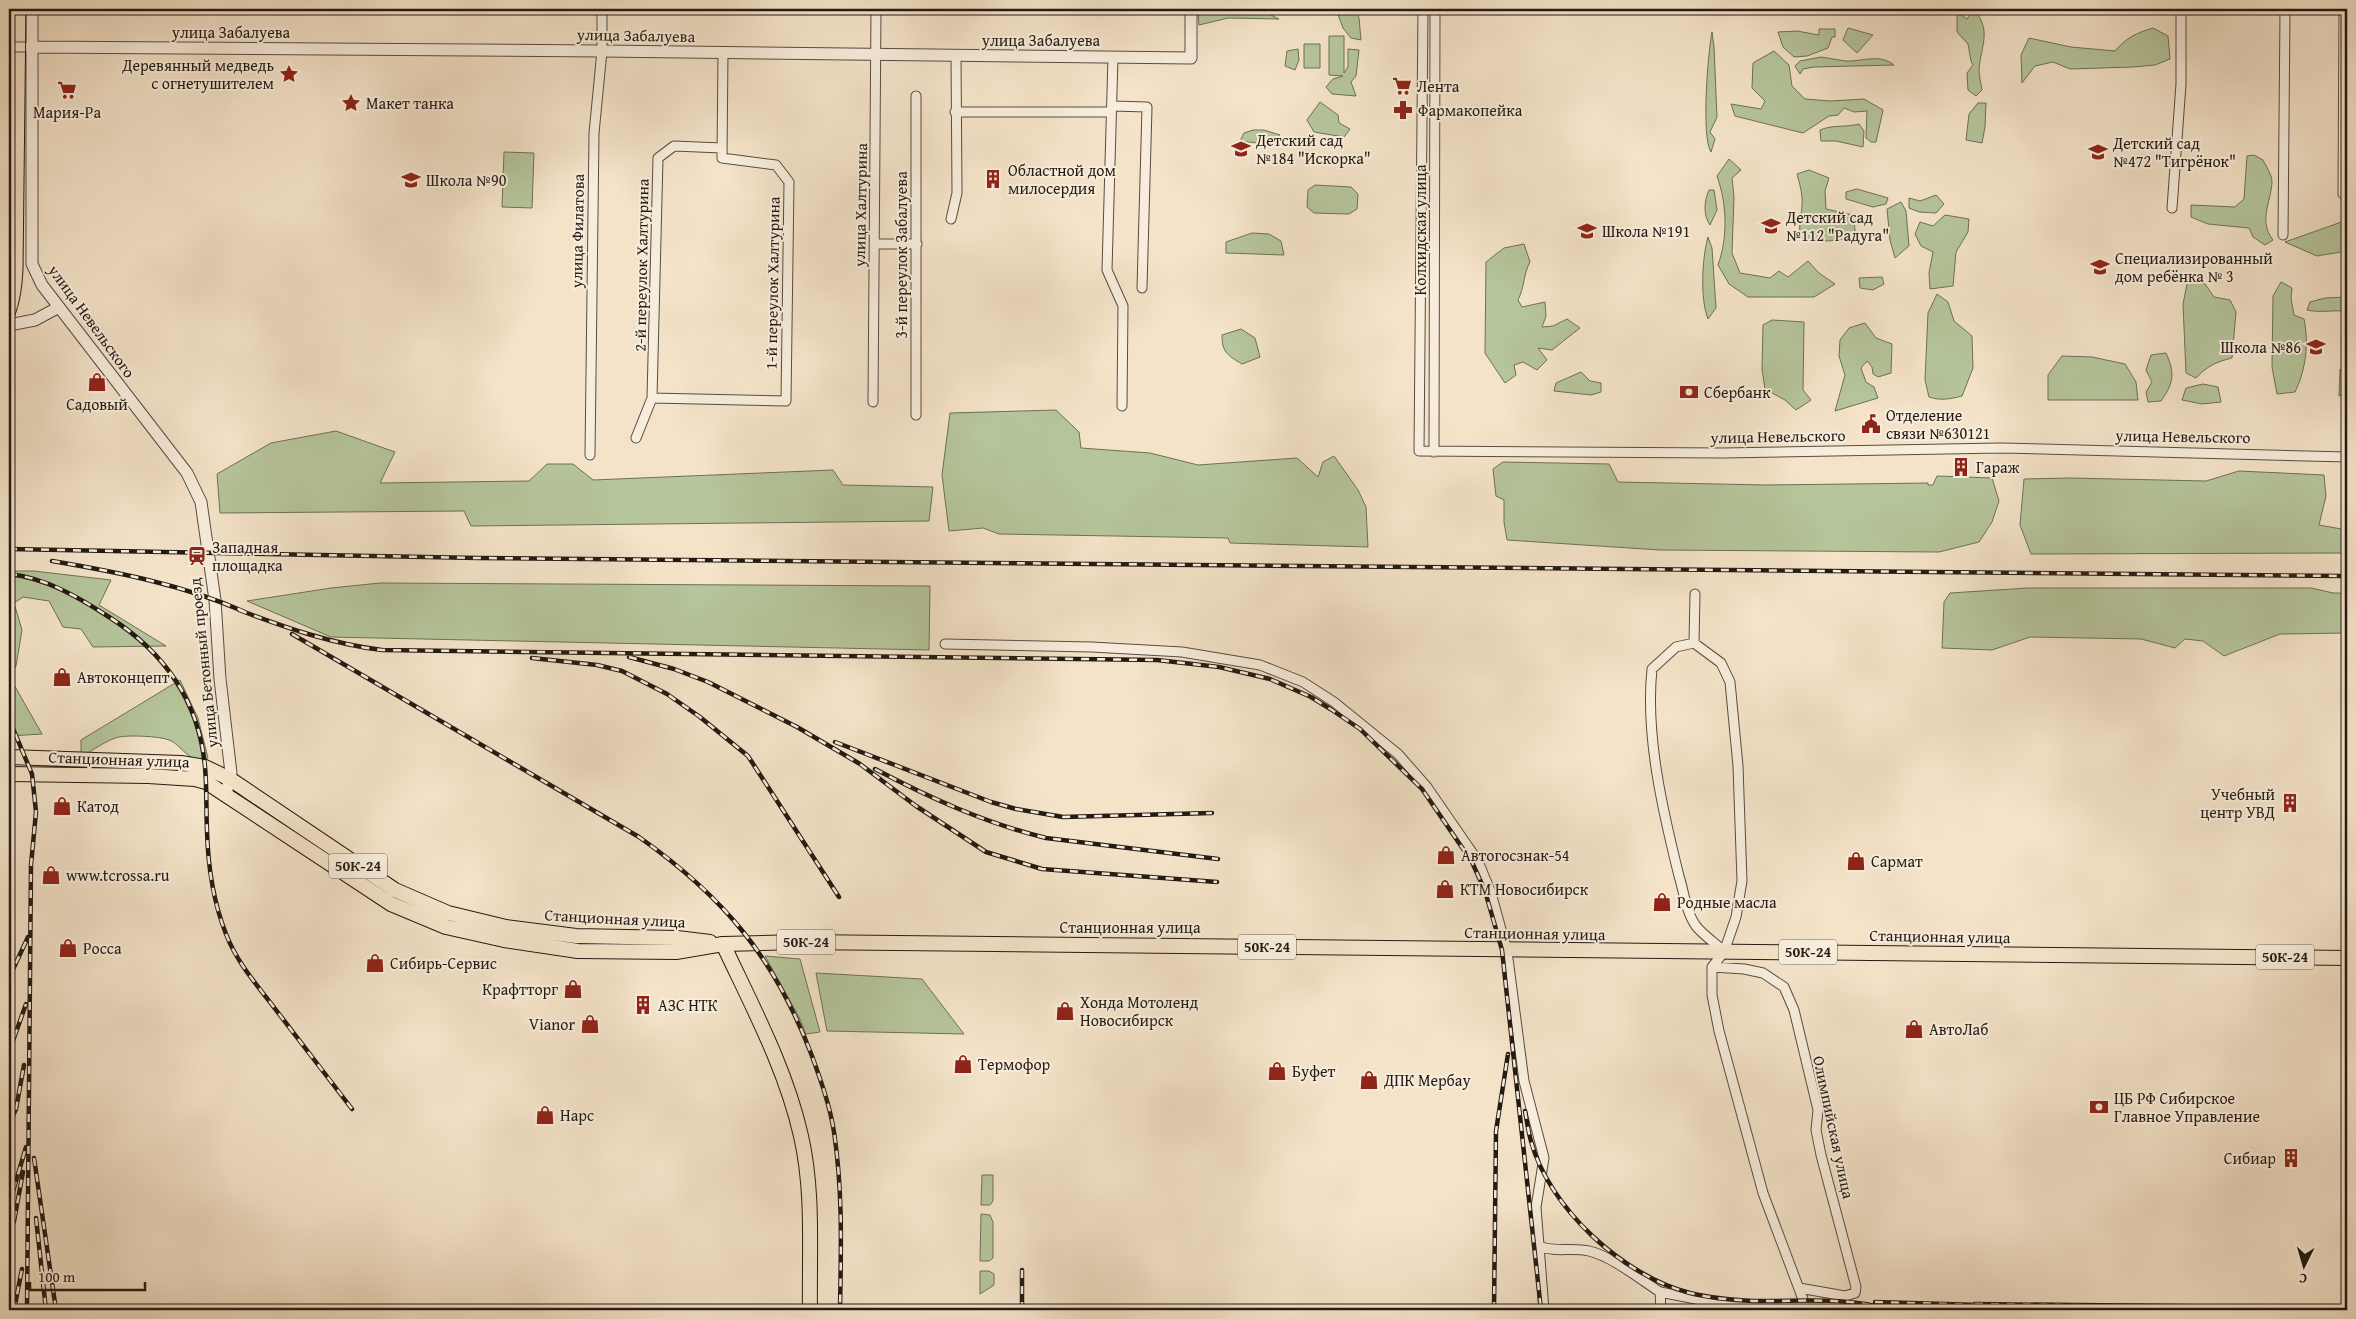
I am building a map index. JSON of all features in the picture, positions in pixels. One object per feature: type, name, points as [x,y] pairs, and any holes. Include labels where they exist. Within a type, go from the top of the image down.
[{"type":"main road","name":"Станционная улица","points":[[9,757],[189,764],[205,767],[230,779],[395,890],[448,913],[506,927],[576,936],[677,938],[723,944]]},
{"type":"main road","name":"Станционная улица","points":[[9,774],[195,779],[206,782],[391,904],[446,926],[504,940],[578,951],[676,952],[723,944],[799,942],[1228,945],[1508,951],[2347,958]]},
{"type":"main road","points":[[723,944],[785,1083],[801,1137],[808,1182],[810,1310]]},
{"type":"street","name":"улица Невельского","points":[[32,9],[32,264],[42,285],[187,473]]},
{"type":"street","name":"улица Филатова","points":[[590,455],[594,133],[602,50],[602,9]]},
{"type":"street","name":"улица Халтурина","points":[[873,402],[876,9]]},
{"type":"street","name":"улица Забалуева","points":[[31,47],[602,50],[1191,58],[1191,9]]},
{"type":"street","name":"Колхидская улица","points":[[1419,451],[1423,9]]},
{"type":"street","name":"Колхидская улица","points":[[1434,452],[1435,9]]},
{"type":"street","points":[[2172,208],[2181,84],[2181,9]]},
{"type":"street","points":[[2283,235],[2285,9]]},
{"type":"street","points":[[2344,9],[2345,194]]},
{"type":"street","points":[[9,47],[31,47]]},
{"type":"street","points":[[722,148],[723,53]]},
{"type":"street","points":[[950,219],[957,192],[954,112],[956,56]]},
{"type":"street","points":[[1113,57],[1106,270],[1123,306],[1122,406]]},
{"type":"street","name":"3-й переулок Забалуева","points":[[916,96],[916,415]]},
{"type":"street","points":[[954,112],[1147,107],[1142,288]]},
{"type":"street","name":"2-й переулок Халтурина","points":[[636,438],[652,398],[658,158],[674,146],[722,148]]},
{"type":"street","name":"1-й переулок Халтурина","points":[[652,398],[786,401],[788,182],[776,165],[722,158],[722,148]]},
{"type":"street","points":[[874,244],[917,244]]},
{"type":"street","points":[[9,325],[34,320],[59,307]]},
{"type":"street","name":"улица Невельского","points":[[1419,451],[1723,453],[2001,448],[2347,456]]},
{"type":"street","name":"улица Бетонный проезд","points":[[187,473],[201,502],[209,554],[230,779],[226,794]]},
{"type":"street","points":[[1694,643],[1695,594]]},
{"type":"street","points":[[1724,952],[1696,926],[1688,908],[1666,825],[1656,765],[1651,700],[1652,669],[1676,646],[1694,643],[1720,663],[1730,682],[1738,766],[1742,881],[1736,917],[1724,952],[1712,967],[1712,995],[1719,1031],[1763,1192],[1806,1308]]},
{"type":"street","points":[[946,644],[1092,647],[1182,652],[1260,665],[1303,682],[1334,702],[1398,754],[1427,787],[1478,861],[1492,893],[1508,951],[1524,1081],[1544,1158],[1536,1207],[1544,1310]]},
{"type":"street","name":"Олимпийская улица","points":[[1712,967],[1744,969],[1768,976],[1784,987],[1794,1010],[1818,1110],[1816,1130],[1821,1155],[1856,1287],[1855,1293],[1845,1296],[1799,1288]]},
{"type":"street","points":[[1539,1246],[1551,1251],[1588,1251],[1604,1257],[1660,1292],[1706,1301],[1806,1308],[1857,1307],[1870,1310]]},
{"type":"street","points":[[1660,1292],[1661,1310]]},
{"type":"green space","points":[[1201,9],[1266,9],[1261,10],[1279,19],[1228,18],[1199,25],[1198,11]]},
{"type":"green space","points":[[1336,9],[1355,9],[1359,18],[1361,40],[1351,38],[1343,28]]},
{"type":"green space","points":[[1974,9],[1983,25],[1984,32],[1979,70],[1982,90],[1976,96],[1968,90],[1967,73],[1973,65],[1968,44],[1957,32],[1957,12],[1967,19]]},
{"type":"green space","points":[[1848,28],[1873,35],[1857,53],[1843,40]]},
{"type":"green space","points":[[2153,28],[2168,36],[2170,59],[2155,65],[2070,69],[2053,62],[2035,66],[2022,83],[2021,55],[2029,38],[2071,47],[2115,51],[2132,36]]},
{"type":"green space","points":[[1819,29],[1835,29],[1835,37],[1832,37],[1828,48],[1807,56],[1794,57],[1783,47],[1778,32],[1797,31],[1819,35]]},
{"type":"green space","points":[[1712,32],[1717,117],[1710,132],[1715,139],[1711,152],[1706,130],[1706,113],[1707,75]]},
{"type":"green space","points":[[1329,36],[1344,36],[1344,73],[1348,67],[1348,49],[1359,50],[1356,76],[1351,82],[1356,96],[1332,94],[1326,87],[1333,79],[1343,76],[1329,75]]},
{"type":"green space","points":[[1304,44],[1320,44],[1320,68],[1304,68]]},
{"type":"green space","points":[[1298,49],[1299,60],[1295,70],[1285,66],[1287,51]]},
{"type":"green space","points":[[1774,51],[1789,65],[1792,86],[1805,99],[1831,101],[1864,99],[1883,110],[1876,142],[1871,142],[1866,138],[1867,111],[1854,112],[1844,108],[1838,115],[1829,116],[1803,133],[1735,116],[1731,104],[1761,109],[1765,101],[1752,88],[1753,63]]},
{"type":"green space","points":[[1821,57],[1845,61],[1882,59],[1894,65],[1814,67],[1803,69],[1800,74],[1795,66],[1800,61]]},
{"type":"green space","points":[[1320,102],[1338,115],[1339,123],[1350,129],[1344,137],[1314,132],[1307,120]]},
{"type":"green space","points":[[1978,103],[1986,103],[1982,143],[1966,140],[1969,114]]},
{"type":"green space","points":[[1859,124],[1864,131],[1863,147],[1836,141],[1821,141],[1820,130]]},
{"type":"green space","points":[[1253,130],[1264,130],[1280,135],[1274,145],[1240,141],[1244,133]]},
{"type":"green space","points":[[504,152],[534,153],[532,208],[502,207]]},
{"type":"green space","points":[[2254,155],[2263,160],[2272,179],[2266,211],[2266,226],[2273,240],[2265,245],[2253,237],[2249,228],[2208,224],[2191,217],[2191,205],[2235,207],[2244,199],[2247,156]]},
{"type":"green space","points":[[1729,159],[1741,170],[1732,178],[1734,197],[1732,253],[1740,273],[1770,278],[1779,271],[1788,277],[1808,261],[1819,273],[1835,284],[1814,297],[1748,297],[1729,284],[1718,265],[1725,232],[1725,220],[1723,198],[1717,176]]},
{"type":"green space","points":[[1809,170],[1829,178],[1825,191],[1826,209],[1853,215],[1856,237],[1828,241],[1801,238],[1802,198],[1797,174]]},
{"type":"green space","points":[[1315,185],[1351,187],[1358,194],[1357,209],[1349,214],[1314,213],[1307,207],[1308,190]]},
{"type":"green space","points":[[1857,189],[1888,198],[1886,204],[1873,207],[1846,199],[1846,192]]},
{"type":"green space","points":[[1709,190],[1714,190],[1717,210],[1710,225],[1706,217],[1705,208]]},
{"type":"green space","points":[[1936,195],[1944,204],[1936,213],[1919,212],[1909,208],[1909,198],[1920,201]]},
{"type":"green space","points":[[1901,202],[1906,211],[1909,246],[1895,258],[1890,240],[1887,209]]},
{"type":"green space","points":[[1945,215],[1969,219],[1968,232],[1956,252],[1953,286],[1930,289],[1929,273],[1933,252],[1921,246],[1915,234],[1920,222],[1933,226]]},
{"type":"green space","points":[[2347,220],[2347,251],[2317,256],[2285,242]]},
{"type":"green space","points":[[1252,233],[1269,234],[1281,241],[1284,255],[1226,253],[1226,242]]},
{"type":"green space","points":[[1708,237],[1712,248],[1716,308],[1708,319],[1705,311],[1703,278],[1704,256]]},
{"type":"green space","points":[[1524,244],[1530,262],[1518,300],[1522,307],[1545,302],[1546,316],[1542,327],[1553,326],[1567,319],[1580,328],[1552,350],[1538,348],[1547,360],[1537,370],[1523,362],[1514,365],[1516,375],[1505,383],[1485,353],[1486,262],[1504,248]]},
{"type":"green space","points":[[1882,277],[1884,284],[1873,290],[1860,288],[1859,278]]},
{"type":"green space","points":[[2188,279],[2205,284],[2214,297],[2230,300],[2236,312],[2232,358],[2212,365],[2196,378],[2186,373],[2183,304]]},
{"type":"green space","points":[[2281,282],[2292,288],[2291,298],[2294,315],[2304,319],[2306,328],[2306,356],[2295,392],[2277,394],[2272,367],[2273,296]]},
{"type":"green space","points":[[1937,294],[1948,302],[1954,321],[1972,336],[1973,368],[1962,396],[1946,399],[1929,397],[1925,380],[1928,313]]},
{"type":"green space","points":[[2347,297],[2347,311],[2307,310],[2310,302],[2325,298]]},
{"type":"green space","points":[[1772,320],[1804,322],[1803,390],[1811,400],[1796,410],[1785,400],[1765,389],[1762,369],[1763,325]]},
{"type":"green space","points":[[1865,323],[1876,338],[1892,344],[1891,373],[1878,377],[1873,374],[1872,367],[1867,361],[1861,368],[1866,382],[1874,387],[1878,398],[1835,411],[1845,375],[1839,356],[1840,340],[1849,328]]},
{"type":"green space","points":[[1241,329],[1255,338],[1260,357],[1242,364],[1226,352],[1222,335]]},
{"type":"green space","points":[[2166,353],[2172,372],[2169,389],[2161,401],[2148,402],[2146,392],[2152,382],[2146,370],[2151,355]]},
{"type":"green space","points":[[2062,356],[2092,357],[2125,364],[2136,382],[2138,400],[2048,400],[2048,375]]},
{"type":"green space","points":[[2340,369],[2347,372],[2347,391],[2339,396]]},
{"type":"green space","points":[[1581,372],[1590,381],[1601,383],[1601,392],[1591,395],[1554,391],[1556,383]]},
{"type":"green space","points":[[2203,384],[2218,387],[2221,402],[2202,404],[2182,400],[2186,388]]},
{"type":"green space","points":[[1056,410],[1079,432],[1081,448],[1150,453],[1198,465],[1297,458],[1318,477],[1323,462],[1334,456],[1358,490],[1366,507],[1368,547],[1230,543],[1228,538],[999,534],[983,528],[949,531],[942,475],[950,413]]},
{"type":"green space","points":[[336,431],[395,452],[380,483],[529,481],[547,464],[573,464],[593,480],[833,470],[843,485],[933,487],[929,521],[471,526],[464,511],[220,513],[217,474],[271,443]]},
{"type":"green space","points":[[1503,462],[1609,464],[1618,482],[1767,485],[1928,483],[1928,485],[1933,485],[1937,476],[1992,478],[1999,501],[1992,522],[1979,542],[1939,552],[1660,550],[1507,540],[1504,522],[1504,500],[1496,496],[1493,469]]},
{"type":"green space","points":[[2239,471],[2324,475],[2326,496],[2319,525],[2347,530],[2347,553],[2031,554],[2020,525],[2024,479],[2070,478],[2206,481]]},
{"type":"green space","points":[[9,571],[34,571],[111,580],[99,605],[166,646],[93,647],[81,629],[63,627],[49,601],[23,597],[14,603],[22,630],[16,666],[9,676]]},
{"type":"green space","points":[[380,583],[930,586],[929,650],[331,637],[247,601],[331,588]]},
{"type":"green space","points":[[2028,588],[2311,588],[2333,593],[2347,593],[2347,633],[2280,634],[2224,656],[2203,641],[2185,639],[2175,648],[2141,639],[2030,637],[1992,650],[1942,648],[1944,602],[1950,593]]},
{"type":"green space","points":[[9,676],[42,734],[9,736]]},
{"type":"green space","points":[[180,680],[198,718],[208,758],[196,759],[169,740],[137,736],[114,738],[81,757],[81,740]]},
{"type":"green space","points":[[765,956],[800,959],[820,1032],[806,1034],[799,1017]]},
{"type":"green space","points":[[816,973],[922,979],[964,1034],[827,1031]]},
{"type":"green space","points":[[982,1175],[993,1175],[993,1201],[990,1205],[981,1205]]},
{"type":"green space","points":[[981,1214],[990,1215],[993,1222],[993,1258],[989,1261],[980,1261]]},
{"type":"green space","points":[[980,1271],[989,1271],[994,1274],[994,1285],[980,1294]]},
{"type":"tram line","points":[[9,329],[19,300],[23,269],[26,9]]},
{"type":"railway","points":[[9,549],[478,558],[2347,576]]},
{"type":"railway","points":[[52,561],[150,580],[198,594],[245,612]]},
{"type":"railway","points":[[9,574],[49,584],[86,602],[129,631],[162,662],[175,680],[195,720],[201,743],[206,775],[210,871],[218,909],[226,934],[248,974],[352,1109]]},
{"type":"railway","points":[[239,610],[327,639],[382,650],[1157,660],[1219,667],[1270,679],[1311,697],[1360,729],[1422,789],[1472,862],[1485,891],[1502,950],[1541,1310]]},
{"type":"railway","points":[[292,634],[639,837],[697,883],[744,932],[781,989],[797,1021],[812,1056],[830,1113],[837,1154],[840,1199],[840,1310]]},
{"type":"railway","points":[[629,657],[674,669],[708,682],[797,727],[860,764],[916,806],[986,852],[1042,869],[1217,882]]},
{"type":"railway","points":[[532,658],[597,665],[622,671],[667,694],[700,717],[748,756],[839,897]]},
{"type":"railway","points":[[9,719],[32,774],[36,812],[31,865],[27,1310]]},
{"type":"railway","points":[[835,742],[991,802],[1016,809],[1063,817],[1212,813]]},
{"type":"railway","points":[[875,769],[958,809],[1023,832],[1046,838],[1218,859]]},
{"type":"railway","points":[[9,978],[28,937]]},
{"type":"railway","points":[[9,1052],[26,1004]]},
{"type":"railway","points":[[1494,1310],[1496,1131],[1508,1054]]},
{"type":"railway","points":[[9,1124],[16,1109],[24,1065]]},
{"type":"railway","points":[[1525,1111],[1528,1130],[1540,1166],[1554,1191],[1592,1236],[1639,1272],[1690,1293],[1713,1297],[1754,1301],[1839,1301],[1890,1310]]},
{"type":"railway","points":[[9,1205],[26,1147]]},
{"type":"railway","points":[[34,1158],[56,1310]]},
{"type":"railway","points":[[9,1234],[14,1221],[23,1172]]},
{"type":"railway","points":[[36,1218],[46,1310]]},
{"type":"railway","points":[[14,1310],[22,1269]]},
{"type":"railway","points":[[1022,1270],[1022,1310]]},
{"type":"railway","points":[[1875,1302],[1980,1305]]},
{"type":"railway","points":[[1975,1304],[2347,1308]]},
{"type":"place","name":"Деревянный медведь с огнетушителем","points":[[289,74]]},
{"type":"place","name":"Лента","points":[[1402,86]]},
{"type":"place","name":"Мария-Ра","points":[[67,90]]},
{"type":"place","name":"Макет танка","points":[[351,103]]},
{"type":"place","name":"Фармакопейка","points":[[1403,110]]},
{"type":"place","name":"Детский сад №184 \"Искорка\"","points":[[1241,149]]},
{"type":"place","name":"Детский сад №472 \"Тигрёнок\"","points":[[2098,152]]},
{"type":"place","name":"Областной дом милосердия","points":[[993,179]]},
{"type":"place","name":"Школа №90","points":[[411,180]]},
{"type":"place","name":"Детский сад №112 \"Радуга\"","points":[[1771,226]]},
{"type":"place","name":"Школа №191","points":[[1587,231]]},
{"type":"place","name":"Специализированный дом ребёнка № 3","points":[[2100,267]]},
{"type":"place","name":"Школа №86","points":[[2316,347]]},
{"type":"place","name":"Садовый","points":[[97,382]]},
{"type":"place","name":"Сбербанк","points":[[1689,392]]},
{"type":"place","name":"Отделение связи №630121","points":[[1871,424]]},
{"type":"place","name":"Гараж","points":[[1961,467]]},
{"type":"place","name":"Западная площадка","points":[[197,556]]},
{"type":"place","name":"Автоконцепт","points":[[62,677]]},
{"type":"place","name":"Учебный центр УВД","points":[[2290,803]]},
{"type":"place","name":"Катод","points":[[62,806]]},
{"type":"place","name":"Автогосзнак-54","points":[[1446,855]]},
{"type":"place","name":"Сармат","points":[[1856,861]]},
{"type":"place","name":"www.tcrossa.ru","points":[[51,875]]},
{"type":"place","name":"КТМ Новосибирск","points":[[1445,889]]},
{"type":"place","name":"Родные масла","points":[[1662,902]]},
{"type":"place","name":"Росса","points":[[68,948]]},
{"type":"place","name":"Сибирь-Сервис","points":[[375,963]]},
{"type":"place","name":"Крафтторг","points":[[573,989]]},
{"type":"place","name":"АЗС НТК","points":[[643,1005]]},
{"type":"place","name":"Хонда Мотоленд Новосибирск","points":[[1065,1011]]},
{"type":"place","name":"Vianor","points":[[590,1024]]},
{"type":"place","name":"АвтоЛаб","points":[[1914,1029]]},
{"type":"place","name":"Термофор","points":[[963,1064]]},
{"type":"place","name":"Буфет","points":[[1277,1071]]},
{"type":"place","name":"ДПК Мербау","points":[[1369,1080]]},
{"type":"place","name":"ЦБ РФ Сибирское Главное Управление","points":[[2099,1107]]},
{"type":"place","name":"Нарс","points":[[545,1115]]},
{"type":"place","name":"Сибиар","points":[[2291,1158]]}]
